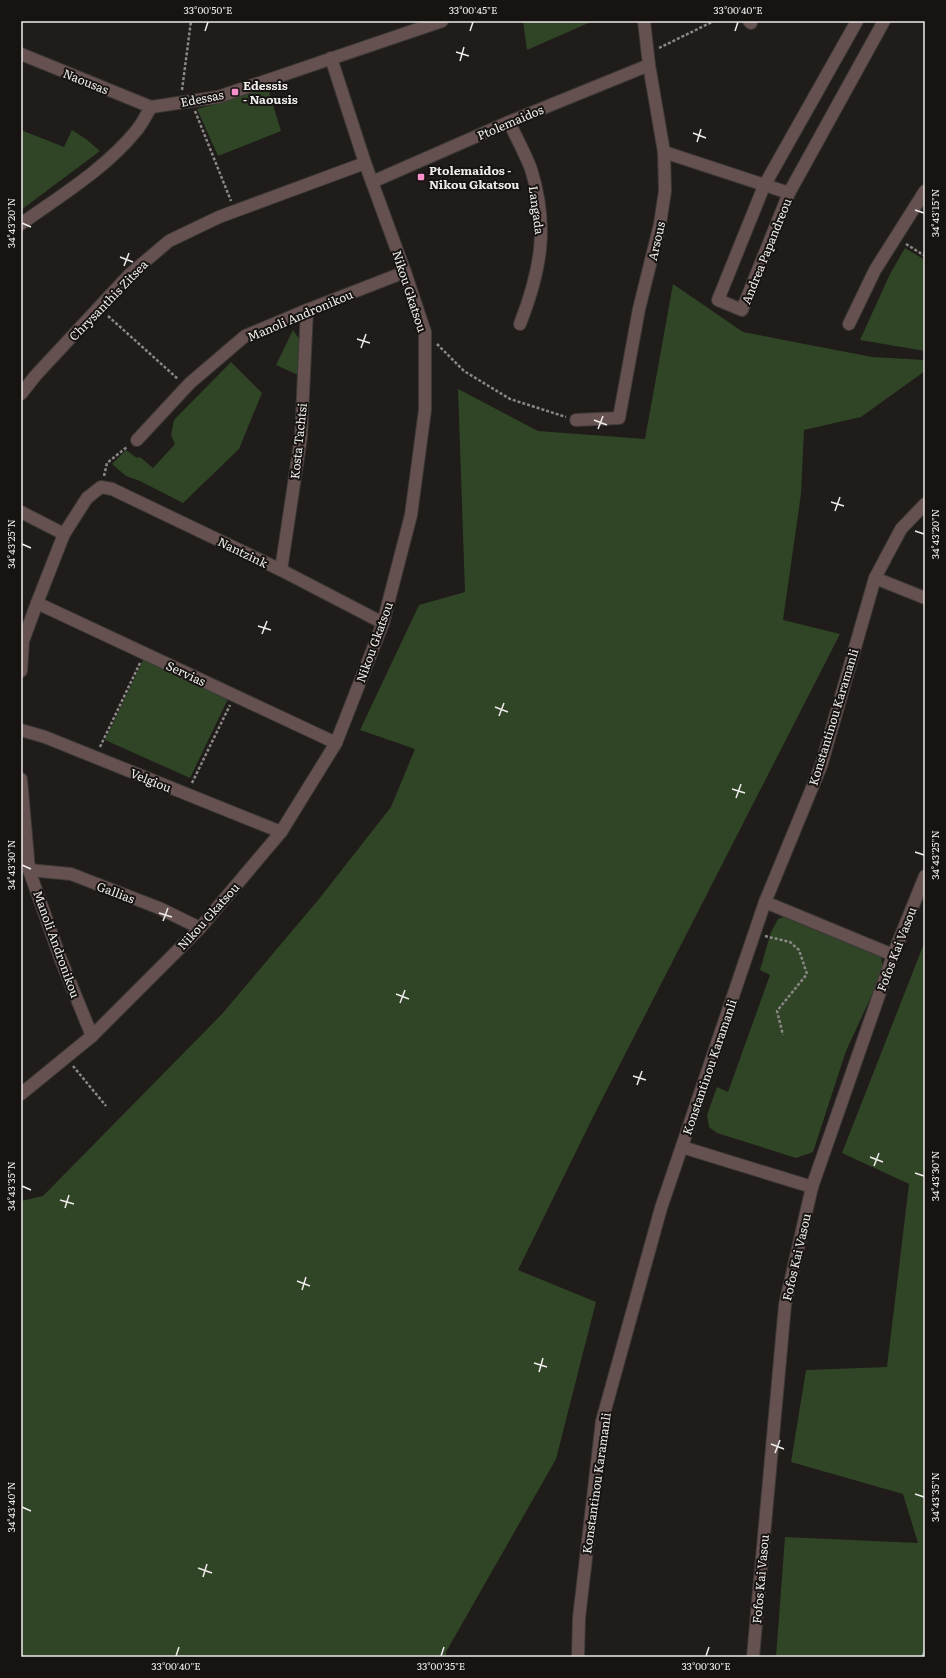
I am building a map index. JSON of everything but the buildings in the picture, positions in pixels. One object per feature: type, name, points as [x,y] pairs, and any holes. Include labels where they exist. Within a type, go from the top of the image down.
[{"type":"street","name":"Edessas","points":[[151,107],[218,97],[442,21]]},
{"type":"street","name":"Arsous","points":[[576,420],[619,418],[639,309],[660,224],[665,191],[664,152],[648,59],[644,21]]},
{"type":"street","name":"Andrea Papandreou","points":[[857,21],[764,186],[718,300],[742,310],[789,193],[884,21]]},
{"type":"street","name":"Naousas","points":[[21,54],[151,107]]},
{"type":"street","name":"Nikou Gkatsou","points":[[21,1094],[92,1036],[200,928],[281,832],[336,743],[383,623],[411,515],[425,410],[425,332],[405,272],[365,163],[331,58]]},
{"type":"street","name":"Ptolemaidos","points":[[372,182],[648,59]]},
{"type":"street","points":[[21,224],[100,167],[120,149],[138,129],[151,107]]},
{"type":"street","name":"Langada","points":[[509,122],[530,169],[539,208],[542,234],[538,267],[530,298],[520,324]]},
{"type":"street","points":[[664,152],[789,193]]},
{"type":"street","name":"Chrysanthis Zitsea","points":[[21,394],[36,375],[129,275],[169,241],[219,217],[365,163]]},
{"type":"street","points":[[849,324],[875,270],[925,192]]},
{"type":"street","name":"Manoli Andronikou","points":[[137,440],[186,386],[245,336],[405,272]]},
{"type":"street","name":"Kosta Tachtsi","points":[[281,570],[301,437],[307,310]]},
{"type":"street","points":[[21,671],[24,641],[36,603],[64,534],[87,498],[101,487]]},
{"type":"street","name":"Nantzink","points":[[101,487],[112,489],[281,570],[383,623]]},
{"type":"street","name":"Konstantinou Karamanli","points":[[578,1657],[579,1618],[602,1421],[661,1208],[765,902],[821,766],[875,578],[901,529],[925,504]]},
{"type":"street","points":[[21,512],[64,534]]},
{"type":"street","points":[[875,578],[925,598]]},
{"type":"street","name":"Servias","points":[[36,603],[336,743]]},
{"type":"street","name":"Velgiou","points":[[21,730],[46,737],[281,832]]},
{"type":"street","name":"Manoli Andronikou","points":[[21,780],[29,870],[61,960],[92,1036]]},
{"type":"street","name":"Gallias","points":[[29,870],[71,874],[159,908],[200,928]]},
{"type":"street","name":"Fofos Kai Vasou","points":[[752,1657],[785,1305],[812,1187],[893,955],[925,876]]},
{"type":"street","points":[[765,902],[893,955]]},
{"type":"street","points":[[682,1147],[812,1187]]},
{"type":"path","points":[[191,21],[186,102],[235,211]]},
{"type":"path","points":[[648,59],[714,21]]},
{"type":"path","points":[[895,238],[925,256]]},
{"type":"path","points":[[99,308],[186,386]]},
{"type":"path","points":[[425,332],[464,372],[510,399],[576,420]]},
{"type":"path","points":[[101,487],[107,463],[137,440]]},
{"type":"path","points":[[95,757],[144,653]]},
{"type":"path","points":[[187,794],[235,696]]},
{"type":"path","points":[[755,933],[790,942],[799,950],[807,974],[777,1011],[783,1035]]},
{"type":"path","points":[[66,1058],[106,1106]]},
{"type":"green space","points":[[523,21],[593,21],[527,50]]},
{"type":"green space","points":[[267,85],[281,131],[218,156],[197,109]]},
{"type":"green space","points":[[21,130],[64,147],[72,130],[100,151],[21,210]]},
{"type":"green space","points":[[905,248],[925,260],[925,351],[860,340],[890,274]]},
{"type":"green space","points":[[673,284],[743,332],[872,357],[925,360],[925,371],[861,417],[804,430],[801,494],[783,620],[840,634],[593,1117],[518,1270],[596,1302],[556,1459],[446,1652],[446,1657],[21,1657],[21,1201],[43,1196],[222,1014],[319,899],[391,807],[415,749],[360,730],[419,605],[465,592],[458,389],[538,431],[645,439]]},
{"type":"green space","points":[[293,330],[299,339],[300,348],[298,375],[276,365]]},
{"type":"green space","points":[[231,362],[262,393],[239,449],[183,503],[140,481],[126,476],[112,464],[126,450],[137,458],[140,457],[153,468],[175,444],[171,435],[174,420]]},
{"type":"green space","points":[[145,656],[229,697],[190,778],[105,740]]},
{"type":"green space","points":[[789,915],[881,954],[883,971],[846,1051],[813,1152],[796,1158],[717,1133],[709,1127],[707,1115],[717,1087],[728,1092],[770,975],[760,970],[771,932],[778,919]]},
{"type":"green space","points":[[925,941],[925,1657],[776,1657],[785,1537],[918,1543],[903,1494],[791,1462],[806,1370],[887,1367],[909,1184],[842,1153]]},
{"type":"waterway","points":[[923,1657],[925,1653]]},
{"type":"place","name":"Edessis - Naousis","points":[[235,92]]},
{"type":"place","name":"Ptolemaidos - Nikou Gkatsou","points":[[421,177]]}]
